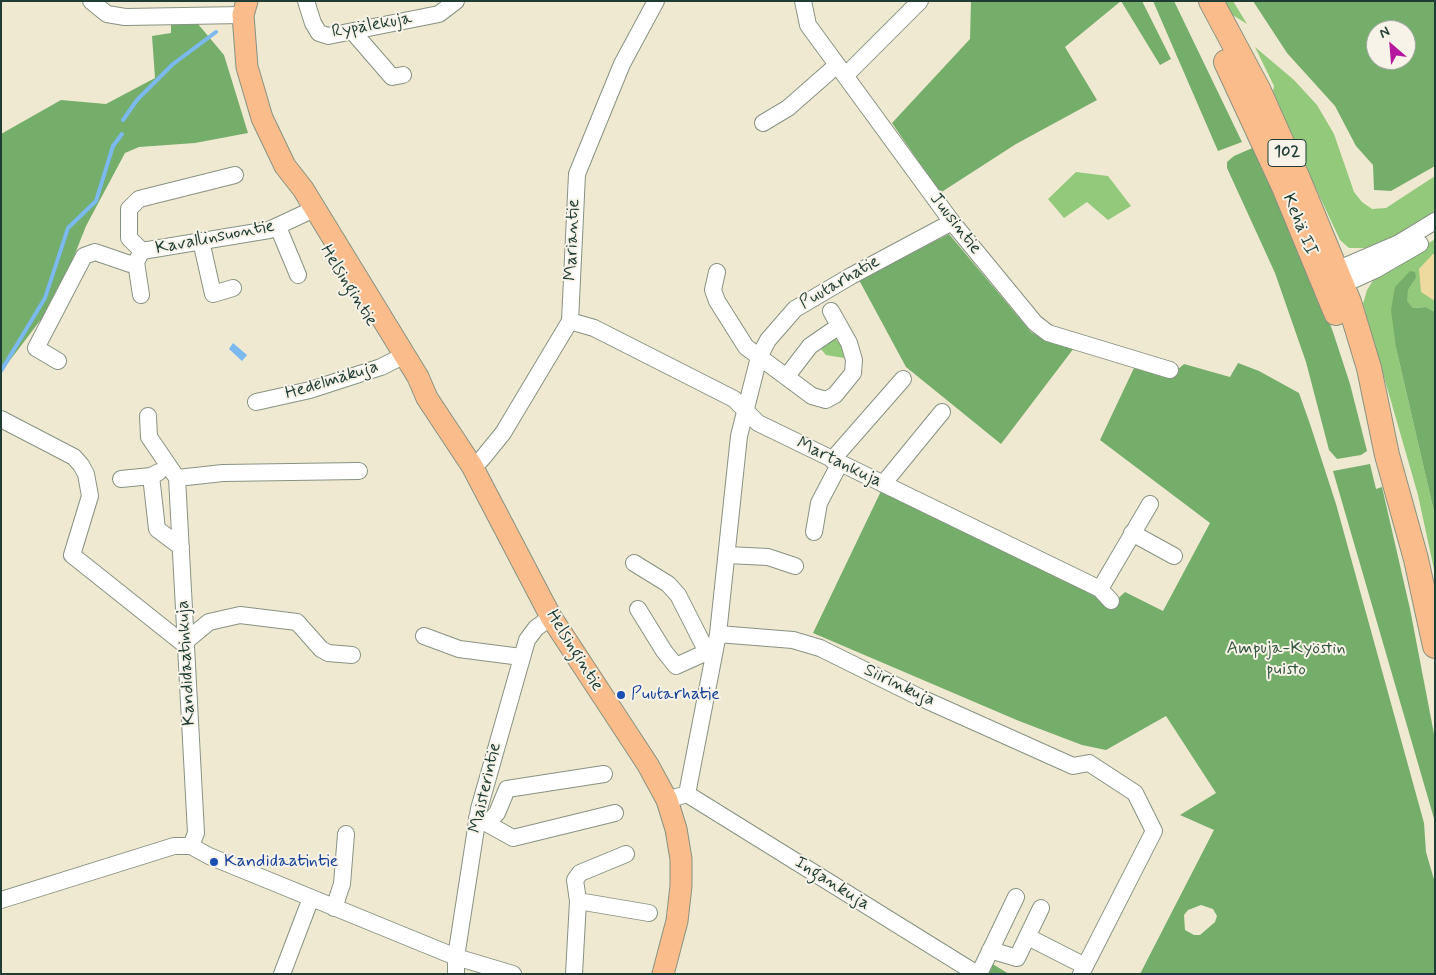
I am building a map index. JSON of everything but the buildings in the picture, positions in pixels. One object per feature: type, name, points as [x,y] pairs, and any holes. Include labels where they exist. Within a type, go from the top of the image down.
[{"type":"highway","name":"Kehä II","points":[[1196,1],[1284,187],[1334,279]]},
{"type":"highway","name":"Kehä II","points":[[1211,1],[1258,88],[1369,368],[1387,456],[1416,559],[1435,646]]},
{"type":"main road","name":"Helsingintie","points":[[243,6],[244,46],[252,89],[262,118],[285,166],[292,195],[309,212],[400,358],[408,382],[427,398],[472,466],[552,616],[648,765],[667,800],[676,828],[681,858],[681,886],[677,921],[663,974]]},
{"type":"street","points":[[91,1],[107,14],[124,17],[243,6]]},
{"type":"street","name":"Rypälekuja","points":[[306,1],[313,23],[319,33],[328,36],[353,32],[428,8],[440,14],[456,1]]},
{"type":"street","name":"Mariantie","points":[[472,466],[481,460],[503,433],[570,321],[577,174],[622,64],[656,1]]},
{"type":"street","name":"Juusintie","points":[[804,1],[808,25],[952,222],[1035,323],[1048,333],[1170,370]]},
{"type":"street","points":[[763,123],[788,108],[841,70],[920,1]]},
{"type":"street","points":[[353,32],[392,78],[404,75]]},
{"type":"street","points":[[141,296],[139,256],[129,238],[129,208],[139,199],[235,176]]},
{"type":"street","name":"Kavallinsuontie","points":[[58,361],[36,348],[84,256],[95,252],[130,264],[139,256],[201,241],[278,227],[309,212]]},
{"type":"street","points":[[1334,279],[1435,221]]},
{"type":"street","name":"Puutarhatie","points":[[687,794],[710,654],[718,634],[739,436],[759,357],[768,340],[795,309],[952,222]]},
{"type":"street","points":[[278,227],[298,274]]},
{"type":"street","points":[[1334,279],[1402,255],[1435,233]]},
{"type":"street","points":[[201,241],[213,294],[233,288]]},
{"type":"street","points":[[717,272],[713,290],[717,301],[746,346],[812,396],[826,400],[835,395],[853,373],[854,360],[849,343],[831,311]]},
{"type":"street","name":"Martankuja","points":[[570,321],[594,328],[734,399],[758,424],[1100,590],[1111,602]]},
{"type":"street","points":[[787,376],[810,346],[839,326]]},
{"type":"street","name":"Hedelmäkuja","points":[[256,402],[310,390],[400,358]]},
{"type":"street","points":[[814,532],[819,503],[836,462],[903,380]]},
{"type":"street","points":[[883,484],[942,412]]},
{"type":"street","points":[[148,416],[149,436],[172,473]]},
{"type":"street","points":[[1,420],[74,458],[81,465],[86,474],[90,496],[72,555],[185,643],[209,622],[240,615],[297,622],[321,649],[328,653],[352,655]]},
{"type":"street","points":[[122,479],[172,473],[358,472]]},
{"type":"street","name":"Kandidaatinkuja","points":[[172,473],[181,547],[196,833],[190,846]]},
{"type":"street","points":[[152,476],[156,529],[181,547]]},
{"type":"street","points":[[1100,590],[1150,504]]},
{"type":"street","points":[[1132,533],[1174,556]]},
{"type":"street","points":[[727,555],[768,557],[795,566]]},
{"type":"street","points":[[634,563],[668,584],[678,595],[710,654],[676,666],[664,651],[638,609]]},
{"type":"street","name":"Maisterintie","points":[[456,974],[456,957],[482,820],[521,657],[527,640],[536,628],[552,616]]},
{"type":"street","name":"Siirinkuja","points":[[718,634],[793,640],[820,648],[919,697],[1073,766],[1088,763],[1136,793],[1154,831],[1083,970]]},
{"type":"street","points":[[424,636],[459,650],[521,657]]},
{"type":"street","points":[[482,820],[497,813],[507,789],[604,774]]},
{"type":"street","points":[[667,800],[687,794]]},
{"type":"street","name":"Ingankuja","points":[[687,794],[978,974]]},
{"type":"street","points":[[482,820],[513,838],[615,813]]},
{"type":"street","points":[[334,908],[342,884],[346,834]]},
{"type":"street","points":[[1,900],[174,846],[190,846],[203,854],[456,957],[513,974]]},
{"type":"street","points":[[574,974],[578,901],[575,880],[580,873],[626,854]]},
{"type":"street","points":[[978,974],[1016,897]]},
{"type":"street","points":[[282,974],[311,898]]},
{"type":"street","points":[[578,901],[649,913]]},
{"type":"street","points":[[990,950],[1017,958],[1041,908]]},
{"type":"street","points":[[1028,937],[1083,970]]},
{"type":"green space","points":[[971,1],[1121,1],[1065,47],[1097,100],[1016,144],[940,193],[892,123],[970,39]]},
{"type":"green space","points":[[1121,1],[1142,1],[1171,59],[1160,65]]},
{"type":"green space","points":[[1153,1],[1174,1],[1242,142],[1218,151]]},
{"type":"green space","points":[[1223,1],[1233,1],[1247,24],[1231,14]]},
{"type":"green space","points":[[1253,1],[1435,1],[1435,166],[1391,191],[1374,190],[1373,165],[1356,146],[1335,106],[1287,53]]},
{"type":"green space","points":[[171,23],[198,24],[224,55],[248,133],[195,143],[139,147],[125,153],[86,226],[58,297],[1,372],[1,134],[61,100],[106,104],[155,78],[152,36],[171,33]]},
{"type":"green space","points":[[1255,47],[1294,80],[1317,105],[1334,134],[1354,192],[1362,202],[1372,209],[1386,208],[1435,176],[1435,212],[1397,237],[1371,248],[1349,248],[1340,240],[1297,148],[1273,91],[1274,86]]},
{"type":"green space","points":[[1257,146],[1316,286],[1333,332],[1350,384],[1367,451],[1361,455],[1337,459],[1329,450],[1306,362],[1275,273],[1227,168],[1227,162],[1234,156]]},
{"type":"green space","points":[[1076,172],[1108,176],[1131,206],[1108,220],[1087,202],[1064,218],[1048,199]]},
{"type":"green space","points":[[949,234],[1031,332],[1046,341],[1074,348],[1001,444],[906,367],[859,280]]},
{"type":"green space","points":[[1435,239],[1435,254],[1419,269],[1435,301],[1435,312],[1426,307],[1413,308],[1406,301],[1408,290],[1416,278],[1410,271],[1396,348],[1435,516],[1435,574],[1418,495],[1363,304],[1367,290],[1374,279]]},
{"type":"green space","points":[[1410,271],[1415,272],[1416,278],[1408,290],[1407,301],[1413,308],[1426,307],[1435,312],[1435,516],[1396,348],[1391,310],[1395,287]]},
{"type":"green space","points":[[835,338],[843,348],[844,358],[826,355],[820,348]]},
{"type":"green space","name":"Ampuja-Kyöstin puisto","points":[[1238,363],[1259,371],[1299,393],[1310,424],[1336,504],[1424,823],[1426,852],[1435,883],[1435,974],[1140,974],[1214,830],[1180,815],[1216,793],[1166,716],[1106,750],[1082,745],[1019,721],[813,633],[882,489],[1092,593],[1108,608],[1125,592],[1163,611],[1210,523],[1100,440],[1134,368],[1168,378],[1184,364],[1230,377]],"holes":[[[1201,905],[1213,909],[1217,916],[1215,922],[1200,935],[1194,935],[1185,930],[1184,915],[1188,910]]]},
{"type":"green space","points":[[1370,464],[1376,489],[1382,487],[1410,609],[1435,739],[1435,822],[1333,471]]},
{"type":"green space","points":[[991,963],[1009,974],[985,974]]},
{"type":"sand","points":[[1435,254],[1435,301],[1421,292],[1419,269]]},
{"type":"water","points":[[233,343],[247,355],[242,361],[229,349]]},
{"type":"waterway","points":[[123,120],[137,100],[173,64],[216,32]]},
{"type":"waterway","points":[[1,371],[45,298],[68,228],[96,201],[113,146],[122,134]]},
{"type":"place","name":"Puutarhatie","points":[[621,695]]},
{"type":"place","name":"Kandidaatintie","points":[[214,862]]}]
